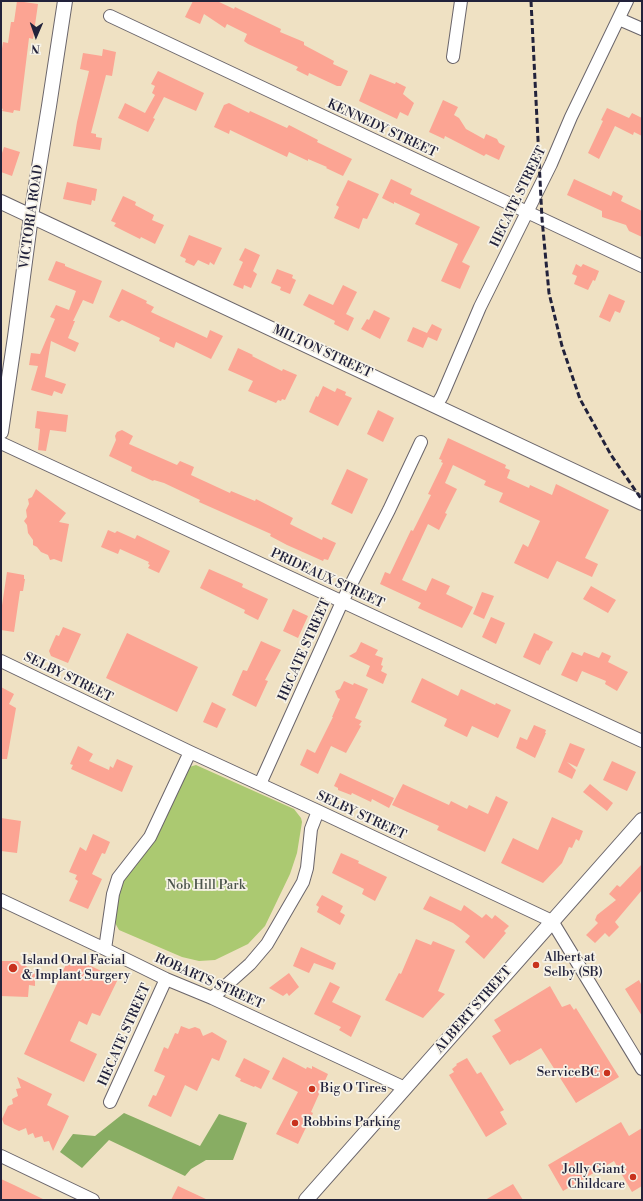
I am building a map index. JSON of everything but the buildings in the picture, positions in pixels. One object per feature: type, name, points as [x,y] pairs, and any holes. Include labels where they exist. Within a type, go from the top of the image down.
[{"type":"street","name":"VICTORIA ROAD","points":[[1,432],[31,216],[50,106],[65,1]]},
{"type":"street","points":[[453,57],[461,1]]},
{"type":"street","name":"HECATE STREET","points":[[436,406],[442,396],[480,307],[551,164],[571,117],[627,1]]},
{"type":"street","name":"KENNEDY STREET","points":[[110,16],[642,266]]},
{"type":"street","points":[[619,19],[642,29]]},
{"type":"street","name":"MILTON STREET","points":[[1,202],[642,503]]},
{"type":"street","name":"HECATE STREET","points":[[260,784],[342,602],[390,510],[421,442]]},
{"type":"street","name":"PRIDEAUX STREET","points":[[1,443],[642,742]]},
{"type":"street","name":"SELBY STREET","points":[[1,661],[190,752],[552,921]]},
{"type":"street","points":[[106,949],[112,900],[118,878],[150,837],[190,752]]},
{"type":"street","points":[[212,998],[250,964],[267,944],[303,882],[308,863],[311,830],[318,811]]},
{"type":"street","name":"ALBERT STREET","points":[[306,1200],[642,820]]},
{"type":"street","name":"ROBARTS STREET","points":[[1,900],[106,949],[166,980],[212,998],[405,1088]]},
{"type":"street","points":[[552,921],[642,1069]]},
{"type":"street","name":"HECATE STREET","points":[[110,1102],[166,980]]},
{"type":"street","points":[[1,1156],[92,1200]]},
{"type":"green space","name":"Nob Hill Park","points":[[196,765],[294,809],[301,818],[302,822],[297,853],[290,874],[265,926],[248,944],[215,960],[199,961],[182,957],[119,930],[114,921],[121,882],[150,843],[189,767]]},
{"type":"green space","points":[[124,1113],[200,1146],[219,1114],[247,1123],[233,1160],[206,1160],[191,1169],[185,1176],[109,1140],[82,1168],[60,1152],[73,1134],[95,1136]]},
{"type":"railway","points":[[531,1],[542,219],[549,293],[562,346],[580,399],[611,455],[642,500]]},
{"type":"place","name":"Albert at Selby (SB)","points":[[536,965]]},
{"type":"place","name":"Island Oral Facial & Implant Surgery","points":[[13,968]]},
{"type":"place","name":"ServiceBC","points":[[607,1073]]},
{"type":"place","name":"Big O Tires","points":[[312,1089]]},
{"type":"place","name":"Robbins Parking","points":[[295,1123]]},
{"type":"place","name":"Jolly Giant Childcare","points":[[633,1177]]}]
